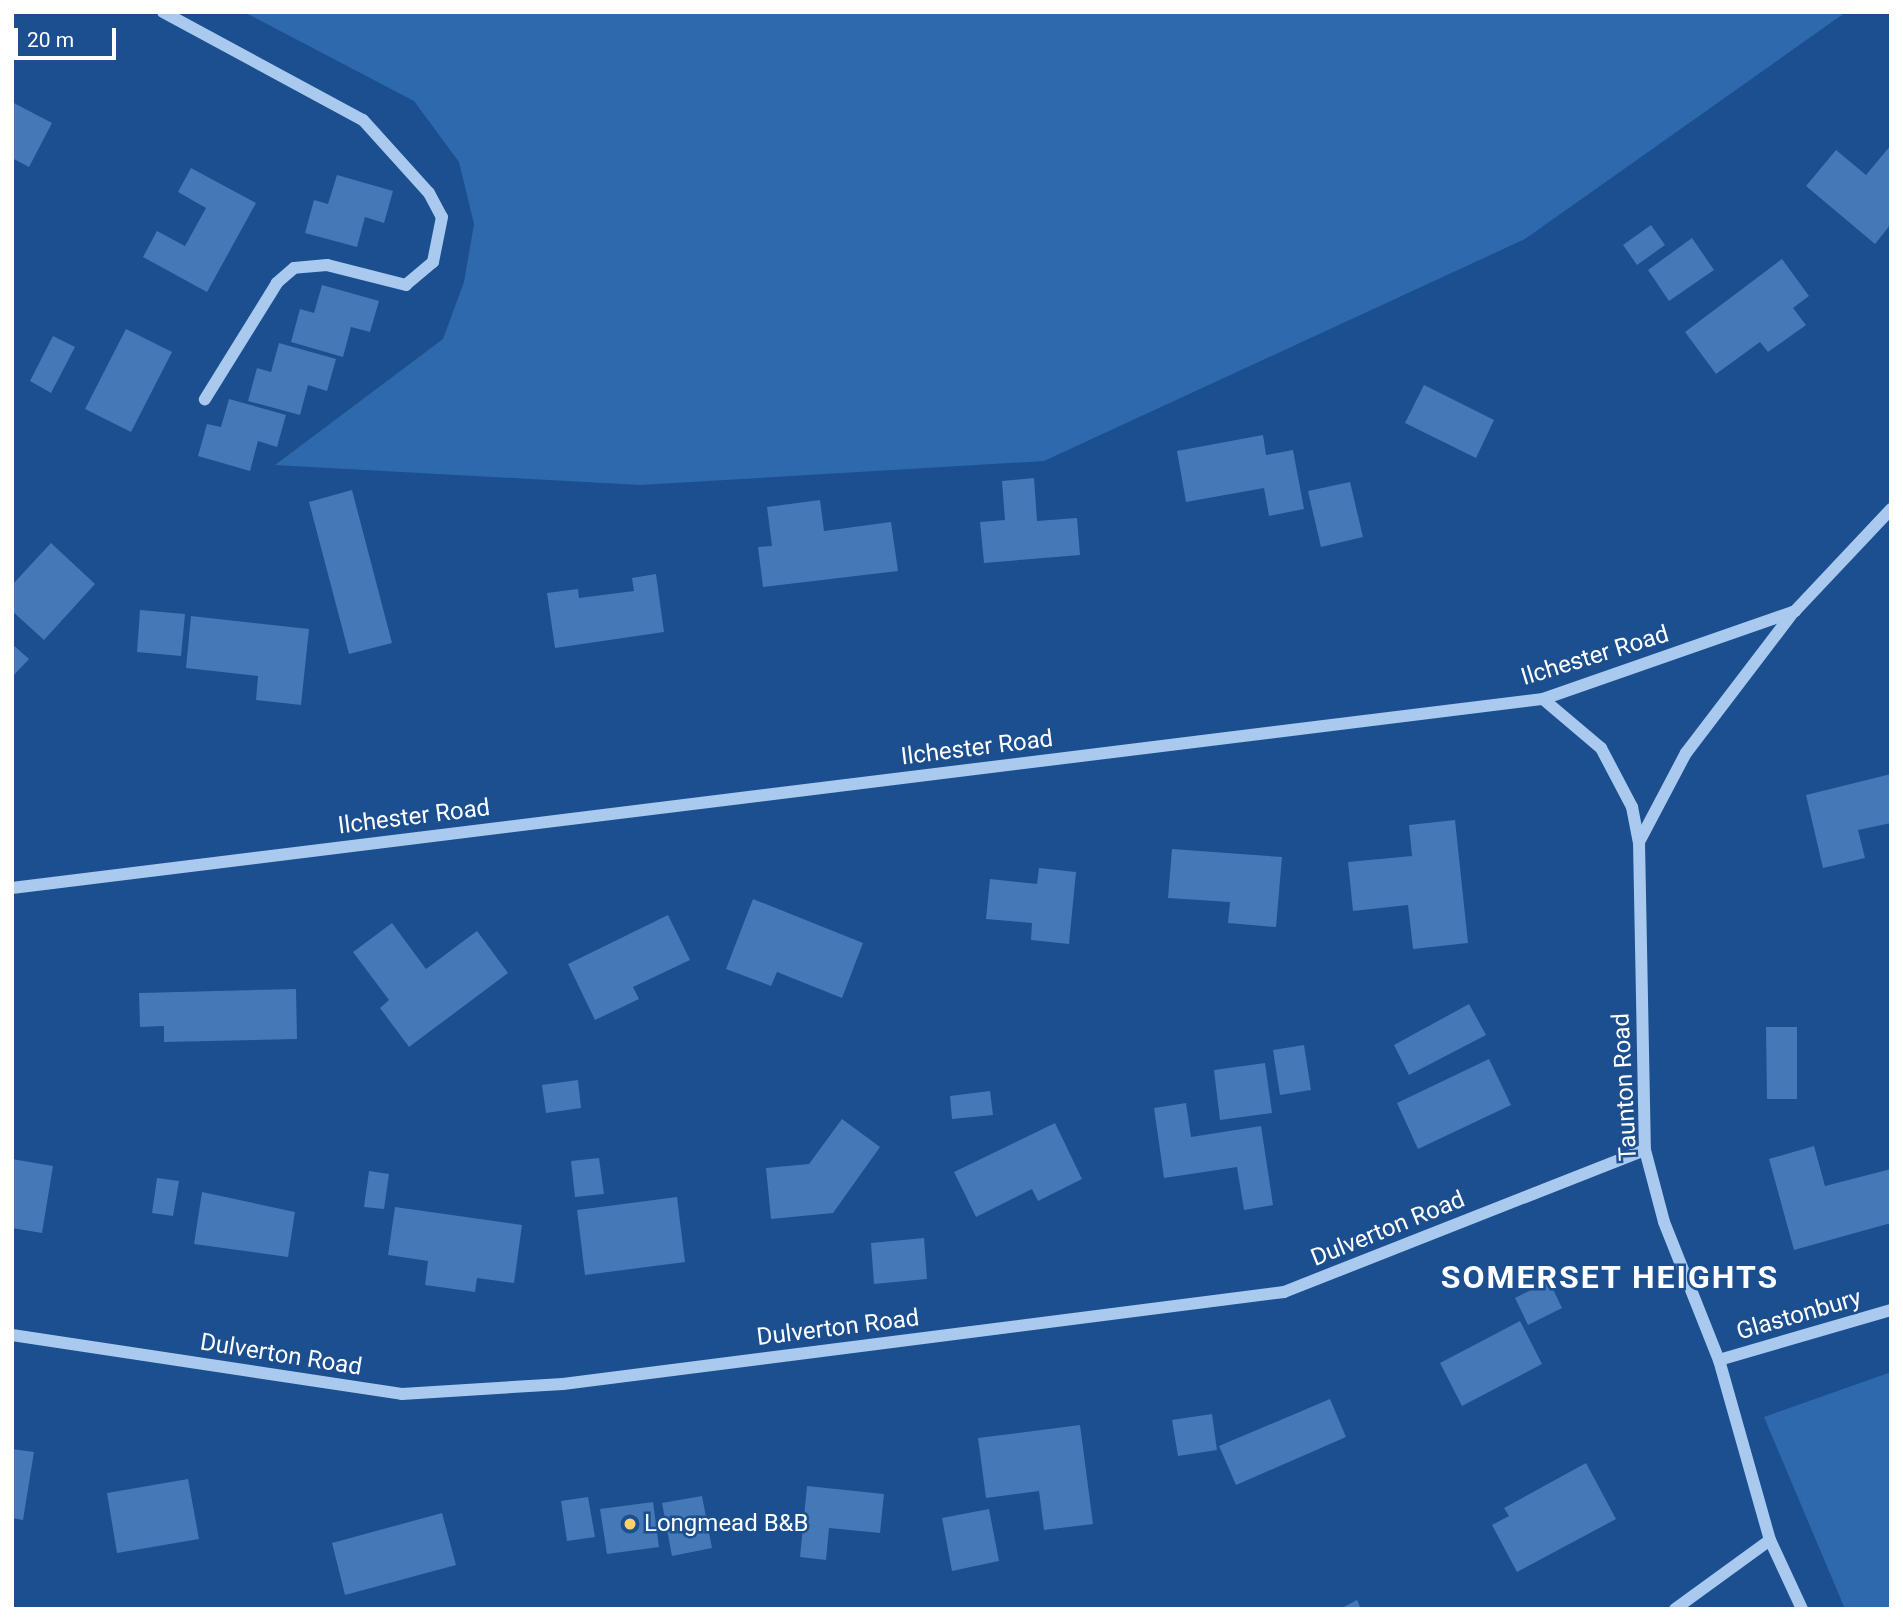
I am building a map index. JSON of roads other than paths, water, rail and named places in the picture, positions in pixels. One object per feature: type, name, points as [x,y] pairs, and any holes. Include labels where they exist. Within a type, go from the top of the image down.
[{"type":"street","points":[[163,12],[363,120],[429,193],[442,217],[433,262],[407,285],[327,265],[294,268],[277,283],[205,399]]},
{"type":"street","name":"Ilchester Road","points":[[12,888],[1544,699],[1795,611],[1891,509]]},
{"type":"street","points":[[1639,842],[1686,753],[1795,611]]},
{"type":"street","name":"Taunton Road","points":[[1544,699],[1601,748],[1620,774],[1639,842],[1645,1150],[1664,1222],[1719,1360],[1770,1541],[1802,1609]]},
{"type":"street","name":"Dulverton Road","points":[[12,1335],[402,1394],[550,1386],[1284,1292],[1645,1150]]},
{"type":"street","name":"Glastonbury","points":[[1719,1360],[1891,1310]]},
{"type":"street","points":[[1675,1609],[1770,1541]]},
{"type":"place","name":"Longmead B&B","points":[[630,1524]]},
{"type":"district","name":"SOMERSET HEIGHTS","points":[[1610,1277]]}]
